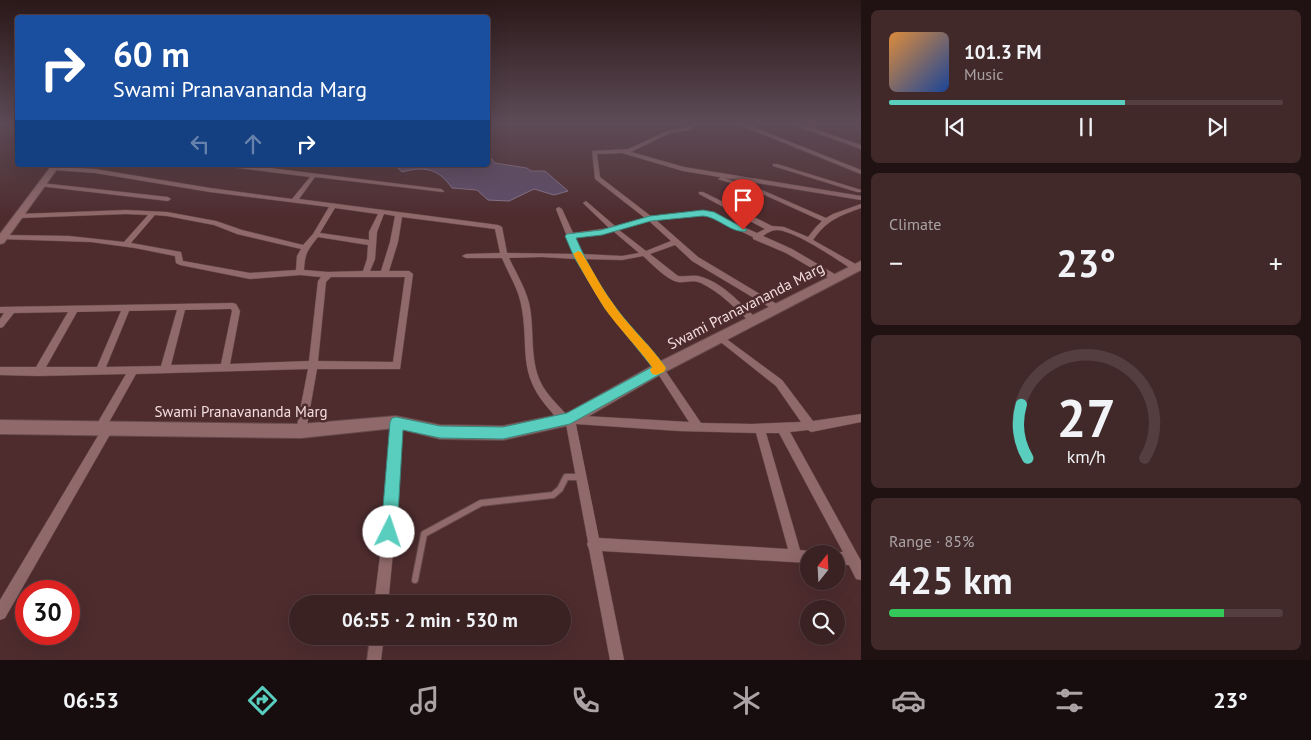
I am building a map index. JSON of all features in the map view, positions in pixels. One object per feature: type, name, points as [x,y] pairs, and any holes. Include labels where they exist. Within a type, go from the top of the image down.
[{"type":"street","points":[[594,154],[597,178],[702,263],[777,308]]},
{"type":"street","points":[[630,154],[668,166],[860,193]]},
{"type":"street","points":[[815,154],[861,172]]},
{"type":"street","points":[[775,165],[860,193]]},
{"type":"street","points":[[2,239],[55,167],[95,171],[178,186],[494,226],[499,230],[501,248],[524,302],[528,321],[531,366],[534,379],[542,393],[567,419],[618,660]]},
{"type":"street","points":[[245,167],[441,191]]},
{"type":"street","points":[[705,172],[760,191],[827,221]]},
{"type":"street","points":[[294,201],[314,176]]},
{"type":"street","points":[[41,185],[168,198]]},
{"type":"street","points":[[701,193],[771,229]]},
{"type":"street","points":[[586,203],[614,229],[676,278],[683,281],[693,278],[700,279],[727,296],[753,320]]},
{"type":"street","points":[[300,272],[301,256],[305,248],[316,235],[333,206]]},
{"type":"street","points":[[809,241],[818,228],[835,215],[861,206]]},
{"type":"street","points":[[559,209],[579,257],[608,305],[660,368],[697,426]]},
{"type":"street","points":[[19,216],[117,212],[154,213],[216,222],[240,232],[305,248]]},
{"type":"street","points":[[366,273],[371,259],[373,232],[382,212]]},
{"type":"street","points":[[126,244],[154,213]]},
{"type":"street","points":[[570,236],[602,232],[650,219],[707,213],[789,251],[834,278]]},
{"type":"street","points":[[384,274],[394,242],[399,214]]},
{"type":"street","points":[[756,236],[771,229],[784,229],[859,267]]},
{"type":"street","points":[[316,235],[372,243]]},
{"type":"street","points":[[0,371],[100,371],[313,364],[397,366],[409,274],[366,273],[328,275],[300,272],[240,276],[210,267],[180,263],[178,254],[126,244],[52,237],[2,239]]},
{"type":"street","points":[[466,256],[622,258],[644,254],[676,242]]},
{"type":"street","name":"Swami Pranavananda Marg","points":[[0,427],[301,431],[396,422],[440,432],[503,433],[567,419],[660,368],[834,278],[859,267]]},
{"type":"street","points":[[301,431],[313,364],[322,281],[328,275]]},
{"type":"street","points":[[0,310],[126,309],[228,305],[236,308],[225,366]]},
{"type":"street","points":[[165,369],[182,306]]},
{"type":"street","points":[[38,372],[74,309]]},
{"type":"street","points":[[100,371],[126,309]]},
{"type":"street","points":[[0,325],[11,310]]},
{"type":"street","points":[[721,338],[779,383],[811,427]]},
{"type":"street","points":[[0,613],[103,429],[133,370]]},
{"type":"street","points":[[567,419],[760,430],[811,427],[861,418]]},
{"type":"street","points":[[382,595],[389,532],[396,422]]},
{"type":"street","points":[[783,429],[861,574]]},
{"type":"street","points":[[760,430],[800,551]]},
{"type":"street","points":[[593,544],[800,557]]},
{"type":"street","points":[[845,559],[853,559]]},
{"type":"street","points":[[374,660],[376,645]]},
{"type":"lane","points":[[415,580],[424,534],[481,503],[553,495],[560,489],[566,477],[580,477]]},
{"type":"shaded area","points":[[490,157],[495,163],[527,168],[531,171],[545,171],[568,191],[554,195],[534,189],[509,201],[488,200],[477,190],[452,188],[441,176],[430,170],[417,169],[402,172],[397,167],[490,167]]},
{"type":"slow traffic","points":[[578,254],[608,305],[660,368],[656,370]]},
{"type":"route","points":[[389,532],[396,422],[440,432],[503,433],[570,419],[660,368],[608,305],[579,257],[570,236],[602,232],[636,221],[703,213],[711,214],[743,230]]}]
